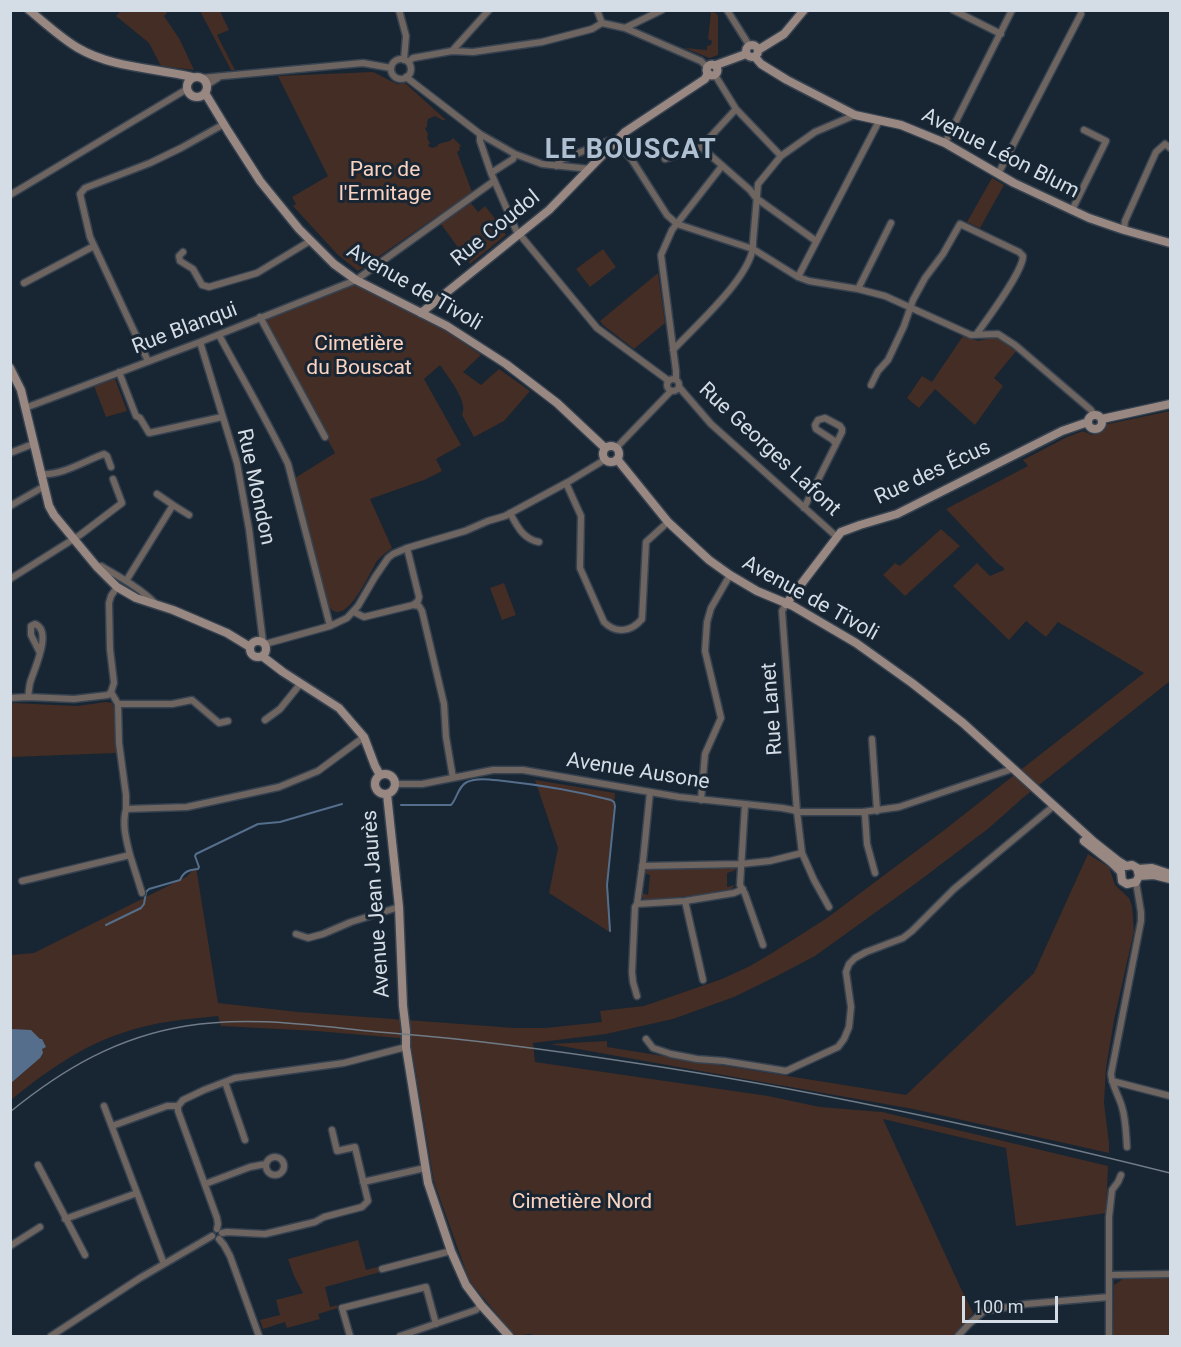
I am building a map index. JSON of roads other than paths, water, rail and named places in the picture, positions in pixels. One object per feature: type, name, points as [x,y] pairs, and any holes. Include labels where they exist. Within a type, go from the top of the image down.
[{"type":"street","points":[[29,10],[70,42],[89,53],[114,62],[176,73],[189,83]]},
{"type":"street","points":[[399,10],[406,36],[406,61],[410,71],[406,77]]},
{"type":"street","points":[[452,51],[489,10]]},
{"type":"street","points":[[597,10],[602,22]]},
{"type":"street","points":[[625,28],[662,10]]},
{"type":"street","points":[[727,10],[752,52]]},
{"type":"street","points":[[556,166],[561,160],[608,141],[616,141],[625,132],[705,79],[712,70],[784,34],[804,10]]},
{"type":"street","points":[[953,10],[1001,34]]},
{"type":"street","points":[[945,143],[1012,10]]},
{"type":"street","points":[[998,174],[1081,14]]},
{"type":"street","points":[[590,169],[542,164],[515,154],[480,134],[406,77],[396,77],[391,68],[396,60],[406,61],[413,57],[452,51],[473,52],[542,42],[592,29],[602,22],[625,28],[701,61],[712,70],[736,109],[781,156]]},
{"type":"street","name":"Avenue Léon Blum","points":[[752,52],[761,64],[787,81],[855,115],[901,125],[945,143],[1014,183],[1072,211],[1124,230],[1170,243]]},
{"type":"street","points":[[10,195],[198,76],[204,88],[225,75],[363,63],[391,68]]},
{"type":"street","name":"Avenue de Tivoli","points":[[189,83],[193,96],[204,88],[259,179],[286,214],[334,264],[356,280],[471,340],[533,384],[605,448]]},
{"type":"street","points":[[665,159],[701,147],[736,109]]},
{"type":"street","points":[[672,350],[736,283],[748,262],[753,249],[758,184],[781,156],[815,132],[855,115]]},
{"type":"street","points":[[798,277],[879,121]]},
{"type":"street","points":[[148,362],[90,237],[80,199],[82,191],[150,163],[224,124]]},
{"type":"street","points":[[1072,211],[1106,141],[1084,129]]},
{"type":"street","name":"Rue Georges Lafont","points":[[480,134],[480,141],[491,173],[516,230],[597,328],[672,380]]},
{"type":"street","points":[[616,141],[632,160],[667,215],[677,224],[753,249],[798,277],[809,281],[885,296],[971,335],[998,334],[1015,345],[1091,410],[1094,419]]},
{"type":"street","name":"Rue Coudol","points":[[421,313],[549,210],[616,141]]},
{"type":"street","points":[[1124,230],[1125,221],[1156,152],[1165,144],[1170,148]]},
{"type":"street","points":[[701,147],[756,198],[816,241]]},
{"type":"street","points":[[491,173],[513,159],[515,154]]},
{"type":"street","points":[[671,391],[667,386],[676,371],[660,255],[672,230],[722,166]]},
{"type":"street","name":"Rue Blanqui","points":[[25,408],[219,335],[356,280],[494,181]]},
{"type":"street","points":[[858,289],[891,223]]},
{"type":"street","points":[[871,385],[878,371],[888,360],[925,278],[943,254],[960,224],[1023,256],[1023,262],[1015,277],[976,335]]},
{"type":"street","points":[[183,252],[179,256],[180,261],[193,270],[202,285],[209,287],[257,273],[310,241]]},
{"type":"street","points":[[24,284],[94,246]]},
{"type":"street","points":[[260,317],[325,437]]},
{"type":"street","points":[[219,335],[288,464],[330,626]]},
{"type":"street","name":"Rue Mondon","points":[[200,342],[237,463],[249,529],[264,643]]},
{"type":"street","points":[[10,368],[18,381],[46,499],[51,510],[98,567],[117,587],[136,598],[227,633],[250,647],[254,656],[262,656],[339,708],[364,737],[380,775]]},
{"type":"street","points":[[119,372],[136,416],[143,421],[149,433],[222,417]]},
{"type":"street","points":[[616,448],[671,391],[679,387],[679,382],[672,380]]},
{"type":"street","name":"Rue Georges Lafont","points":[[679,387],[711,424],[837,537]]},
{"type":"street","name":"Rue des Écus","points":[[786,604],[837,537],[845,530],[905,510],[1062,431],[1094,419],[1170,404]]},
{"type":"street","points":[[804,508],[835,444],[842,429],[825,418],[818,420],[815,425],[816,429],[833,440],[835,444]]},
{"type":"street","points":[[10,453],[33,444]]},
{"type":"street","points":[[612,446],[616,448],[617,459],[612,461],[606,459],[603,453],[605,448],[612,446]]},
{"type":"street","points":[[40,474],[78,465],[104,454],[111,467]]},
{"type":"street","points":[[250,647],[255,641],[264,643],[339,622],[354,612],[375,577],[393,554],[465,531],[510,513],[606,459]]},
{"type":"street","name":"Avenue de Tivoli","points":[[617,459],[668,522],[709,560],[757,591],[793,606],[875,656],[941,705],[1000,756],[1030,792],[1053,809]]},
{"type":"street","points":[[10,579],[75,539],[122,503],[114,479]]},
{"type":"street","points":[[566,483],[581,516],[580,568],[604,622],[617,631],[630,629],[642,619],[646,542],[668,522]]},
{"type":"street","points":[[10,506],[43,487]]},
{"type":"street","points":[[157,495],[189,515]]},
{"type":"street","points":[[126,581],[174,505]]},
{"type":"street","points":[[510,513],[525,536],[532,541],[539,542]]},
{"type":"street","points":[[354,612],[364,617],[418,601],[407,548]]},
{"type":"street","points":[[98,567],[101,566],[126,581],[158,605]]},
{"type":"street","points":[[701,800],[705,754],[721,718],[705,651],[707,622],[711,608],[730,575]]},
{"type":"street","points":[[10,698],[74,699],[108,695],[111,692],[114,683],[110,649],[110,603],[111,596],[117,587]]},
{"type":"street","points":[[413,604],[419,606],[422,611],[444,704],[446,737],[453,778]]},
{"type":"street","name":"Rue Lanet","points":[[786,604],[782,611],[802,853],[829,907]]},
{"type":"street","points":[[262,656],[266,649],[264,643]]},
{"type":"street","points":[[28,697],[40,653]]},
{"type":"street","points":[[265,720],[280,709],[301,683]]},
{"type":"street","points":[[111,692],[118,704],[119,743],[126,795],[124,828],[142,893]]},
{"type":"street","points":[[118,704],[172,704],[192,700],[219,723],[228,721]]},
{"type":"street","points":[[126,809],[187,807],[279,787],[318,771],[364,737]]},
{"type":"street","points":[[872,739],[877,811]]},
{"type":"street","name":"Avenue Ausone","points":[[395,784],[422,784],[493,770],[523,770],[701,800],[797,812],[863,812],[899,807],[1011,770]]},
{"type":"street","points":[[1011,770],[1094,849],[1123,869]]},
{"type":"street","points":[[385,774],[394,779],[395,784],[387,794],[380,792],[375,781],[380,775],[385,774]]},
{"type":"street","points":[[637,996],[632,972],[635,908],[650,792]]},
{"type":"street","name":"Avenue Jean Jaurès","points":[[387,794],[399,907],[402,1038],[406,1047],[430,1190],[463,1280],[481,1305],[509,1336]]},
{"type":"street","points":[[745,804],[740,885],[763,945]]},
{"type":"street","points":[[646,1039],[653,1048],[671,1054],[786,1071],[838,1047],[849,1027],[851,1006],[846,972],[849,964],[866,952],[903,938],[954,890],[1053,809]]},
{"type":"street","points":[[863,812],[867,844],[875,873]]},
{"type":"street","points":[[642,866],[741,864],[770,861],[802,853]]},
{"type":"street","points":[[22,881],[130,855]]},
{"type":"street","points":[[1123,869],[1132,865],[1141,912],[1134,962],[1112,1070],[1112,1082],[1125,1120],[1127,1147]]},
{"type":"street","points":[[1136,878],[1152,868],[1170,874]]},
{"type":"street","points":[[1123,869],[1122,881],[1154,875],[1170,879]]},
{"type":"street","points":[[637,904],[685,901],[734,893],[743,889]]},
{"type":"street","points":[[685,901],[703,980]]},
{"type":"street","points":[[296,934],[308,938],[399,907]]},
{"type":"street","points":[[259,1336],[230,1256],[218,1234],[217,1218],[178,1106],[183,1100],[225,1082],[344,1063],[406,1047]]},
{"type":"street","points":[[225,1082],[245,1140]]},
{"type":"street","points":[[1112,1082],[1170,1096]]},
{"type":"street","points":[[104,1106],[164,1264]]},
{"type":"street","points":[[112,1126],[167,1106],[178,1106]]},
{"type":"street","points":[[51,1336],[140,1278],[218,1234],[265,1234],[315,1222],[324,1217],[362,1207],[368,1201],[355,1147],[337,1151],[332,1130]]},
{"type":"street","points":[[205,1184],[250,1167],[266,1164]]},
{"type":"street","points":[[38,1165],[85,1255]]},
{"type":"street","points":[[363,1182],[425,1167]]},
{"type":"street","points":[[1109,1336],[1109,1217],[1112,1190],[1120,1175]]},
{"type":"street","points":[[65,1219],[137,1193]]},
{"type":"street","points":[[10,1246],[40,1227]]},
{"type":"street","points":[[382,1269],[451,1251]]},
{"type":"street","points":[[1110,1275],[1170,1274]]},
{"type":"street","points":[[350,1336],[342,1308],[426,1287],[436,1324]]},
{"type":"street","points":[[958,1336],[984,1311],[1026,1304],[1109,1297]]},
{"type":"street","points":[[400,1336],[476,1310],[481,1305]]},
{"type":"water","points":[[11,1029],[31,1030],[42,1039],[46,1047],[42,1049],[43,1053],[40,1058],[11,1083]]},
{"type":"waterway","points":[[401,805],[451,805],[464,784],[471,780],[481,779],[545,786],[611,800],[615,806],[607,885],[610,931]]},
{"type":"waterway","points":[[106,925],[141,908],[149,889],[180,880],[187,872],[198,869],[196,854],[258,824],[280,822],[342,804]]},
{"type":"tram line","points":[[10,1112],[71,1068],[115,1046],[137,1038],[186,1026],[240,1021],[267,1022],[489,1043],[577,1054],[770,1085],[1037,1141],[1170,1173]]},
{"type":"district","name":"LE BOUSCAT","points":[[631,151]]},
{"type":"park label","name":"Parc de l'Ermitage","points":[[385,183]]},
{"type":"park label","name":"Cimetière du Bouscat","points":[[359,357]]},
{"type":"park label","name":"Cimetière Nord","points":[[582,1203]]}]
